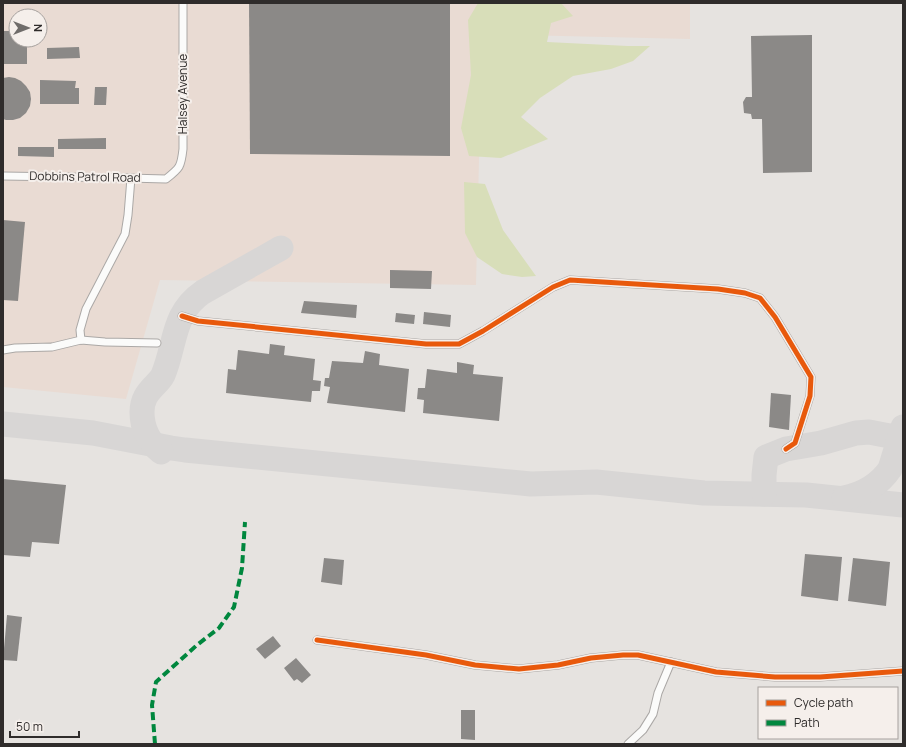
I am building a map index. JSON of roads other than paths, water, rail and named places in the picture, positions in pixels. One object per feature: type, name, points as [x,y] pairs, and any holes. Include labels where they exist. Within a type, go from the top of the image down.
[{"type":"street","name":"Halsey Avenue","points":[[166,179],[178,170],[183,149],[183,3]]},
{"type":"street","name":"Dobbins Patrol Road","points":[[3,176],[166,179]]},
{"type":"street","points":[[81,340],[80,330],[86,309],[125,234],[131,178]]},
{"type":"street","points":[[182,316],[198,321],[316,333],[426,344],[459,344],[483,331],[553,287],[570,280],[718,289],[745,293],[760,298],[775,317],[811,377],[810,396],[795,443],[786,449]]},
{"type":"street","points":[[3,350],[15,348],[52,347],[81,340],[157,343]]},
{"type":"street","points":[[318,640],[426,655],[475,665],[518,668],[558,665],[591,658],[623,654],[638,655],[716,672],[775,677],[820,677],[903,671]]},
{"type":"street","points":[[628,744],[644,730],[654,714],[658,693],[671,662]]}]
